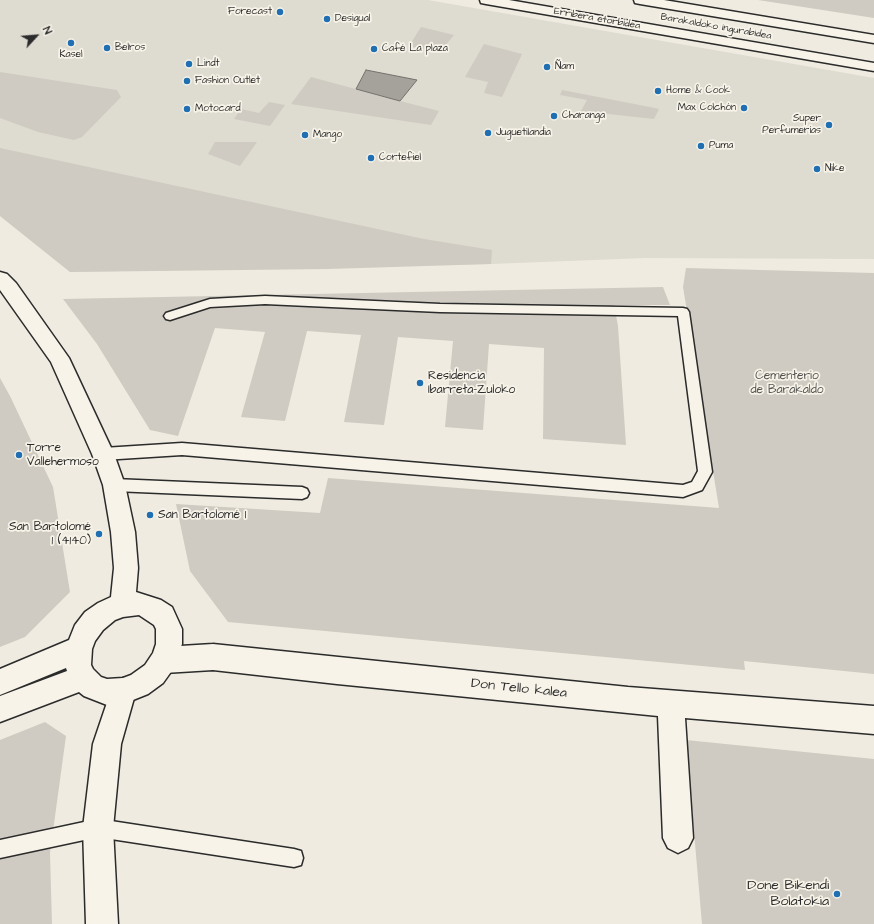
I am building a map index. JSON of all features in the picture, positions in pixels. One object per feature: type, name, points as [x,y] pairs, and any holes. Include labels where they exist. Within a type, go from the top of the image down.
[{"type":"street","name":"Erribera etorbidea","points":[[486,0],[874,67]]},
{"type":"street","name":"Barakaldoko ingurabidea","points":[[558,0],[688,22]]},
{"type":"street","points":[[640,0],[874,39]]},
{"type":"street","name":"Barakaldoko ingurabidea","points":[[711,26],[726,28]]},
{"type":"street","points":[[0,279],[9,288],[59,358],[103,454],[114,485],[123,532],[126,568],[123,605]]},
{"type":"street","points":[[139,603],[152,608],[163,616],[169,629],[169,644],[164,660],[154,674],[139,685],[123,691],[107,692],[94,687],[83,678],[78,665],[78,649],[84,634],[94,621],[108,611],[123,605],[139,603]]},
{"type":"street","points":[[0,682],[39,668],[78,649]]},
{"type":"street","name":"Don Tello kalea","points":[[164,660],[213,657],[345,672],[671,704],[874,720]]},
{"type":"street","points":[[0,709],[83,678]]},
{"type":"street","points":[[102,924],[98,828],[107,744],[123,691]]},
{"type":"street","points":[[671,704],[678,838]]},
{"type":"lane","points":[[103,454],[182,449],[683,491],[697,486],[705,472],[683,312],[440,308],[356,302],[272,300],[210,303],[170,316]]},
{"type":"lane","points":[[114,485],[302,493]]},
{"type":"lane","points":[[0,849],[98,828],[294,858]]},
{"type":"shaded area","points":[[0,0],[428,0],[874,78],[874,259],[645,258],[491,264],[70,272],[0,216]]},
{"type":"shaded area","points":[[366,70],[417,80],[400,101],[356,89]]},
{"type":"green space","points":[[758,0],[874,0],[874,18]]},
{"type":"green space","points":[[421,27],[454,35],[440,52],[409,46]]},
{"type":"green space","points":[[484,44],[522,54],[502,97],[484,93],[488,82],[465,77]]},
{"type":"green space","points":[[0,72],[117,90],[121,97],[82,137],[74,140],[38,132],[0,118]]},
{"type":"green space","points":[[311,77],[439,111],[431,125],[291,104]]},
{"type":"green space","points":[[562,90],[659,109],[654,119],[581,111],[587,100],[560,95]]},
{"type":"green space","points":[[269,102],[285,105],[270,126],[234,119],[241,109],[259,113]]},
{"type":"green space","points":[[215,142],[257,142],[240,166],[208,154]]},
{"type":"green space","points":[[0,148],[424,239],[492,250],[491,264],[328,269],[70,272],[0,216]]},
{"type":"green space","name":"Cementerio de Barakaldo","points":[[686,268],[874,273],[874,674],[744,661],[745,670],[228,622],[190,571],[176,504],[320,513],[328,478],[719,508],[683,287]]},
{"type":"green space","points":[[663,287],[670,305],[614,305],[618,326],[626,445],[543,439],[544,348],[489,344],[483,430],[445,427],[453,341],[398,337],[384,425],[344,422],[361,335],[307,331],[285,421],[241,417],[265,332],[215,328],[178,436],[150,430],[97,344],[63,299]]},
{"type":"green space","points":[[0,378],[53,487],[70,592],[25,637],[0,647]]},
{"type":"green space","points":[[45,722],[66,736],[50,853],[52,924],[0,924],[0,740]]},
{"type":"green space","points":[[686,740],[874,759],[874,924],[702,924]]},
{"type":"place","name":"Forecast","points":[[280,12]]},
{"type":"place","name":"Desigual","points":[[327,19]]},
{"type":"place","name":"Kasel","points":[[71,43]]},
{"type":"place","name":"Belros","points":[[107,48]]},
{"type":"place","name":"Café La plaza","points":[[374,49]]},
{"type":"place","name":"Lindt","points":[[189,64]]},
{"type":"place","name":"Ñam","points":[[547,67]]},
{"type":"place","name":"Fashion Outlet","points":[[187,81]]},
{"type":"place","name":"Home & Cook","points":[[658,91]]},
{"type":"place","name":"Max Colchón","points":[[744,108]]},
{"type":"place","name":"Motocard","points":[[187,109]]},
{"type":"place","name":"Charanga","points":[[554,116]]},
{"type":"place","name":"Super Perfumerías","points":[[829,125]]},
{"type":"place","name":"Juguetilandia","points":[[488,133]]},
{"type":"place","name":"Mango","points":[[305,135]]},
{"type":"place","name":"Puma","points":[[701,146]]},
{"type":"place","name":"Cortefiel","points":[[371,158]]},
{"type":"place","name":"Nike","points":[[817,169]]},
{"type":"place","name":"Residencia Ibarreta-Zuloko","points":[[420,383]]},
{"type":"place","name":"Torre Vallehermoso","points":[[19,455]]},
{"type":"place","name":"San Bartolomé 1","points":[[150,515]]},
{"type":"place","name":"San Bartolomé 1 (4140)","points":[[99,534]]},
{"type":"place","name":"Done Bikendi Bolatokia","points":[[837,894]]}]
